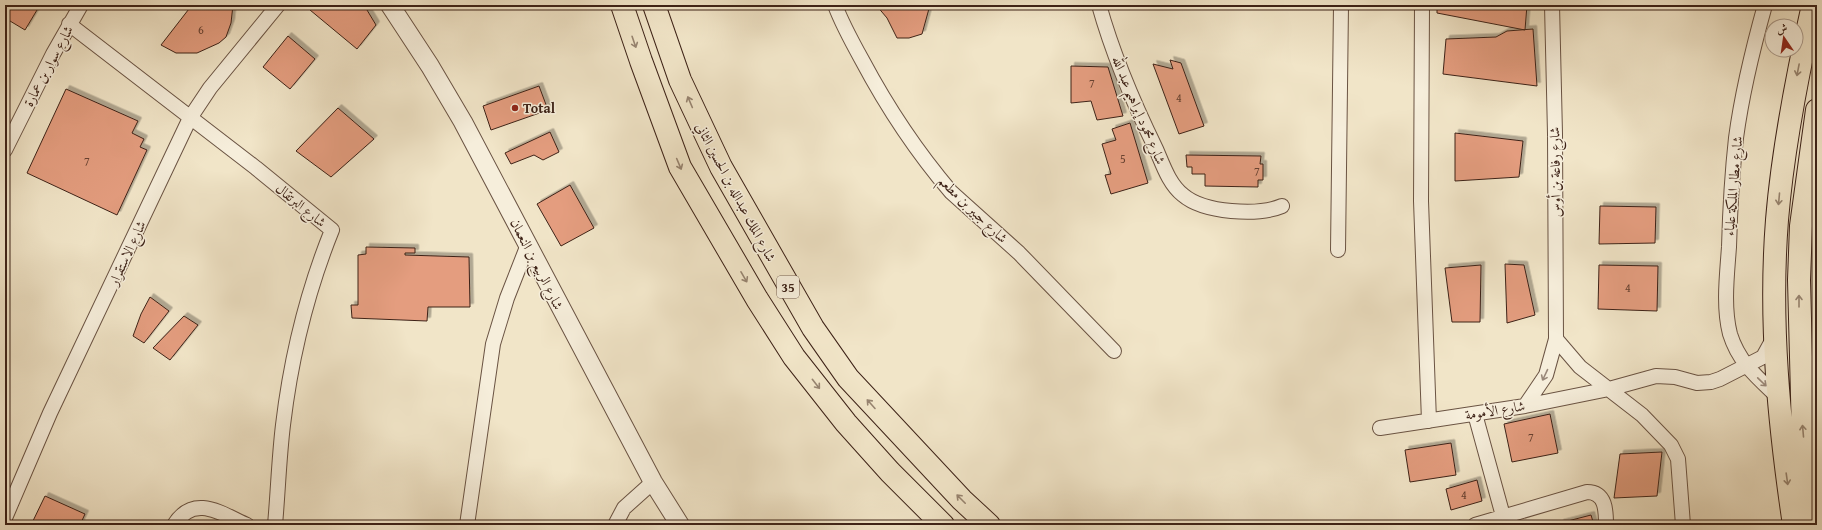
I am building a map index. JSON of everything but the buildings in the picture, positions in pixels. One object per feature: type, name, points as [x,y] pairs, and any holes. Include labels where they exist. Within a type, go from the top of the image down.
[{"type":"highway","name":"35","points":[[622,5],[680,167],[757,299],[794,357],[846,423],[890,472],[944,525]]},
{"type":"highway","name":"شارع الملك عبدالله بن الحسين الثاني","points":[[654,5],[680,80],[720,167],[813,328],[848,378],[957,496],[989,525]]},
{"type":"highway","points":[[1794,525],[1783,446],[1779,398],[1776,334],[1777,229],[1781,178],[1798,69],[1812,5]]},
{"type":"highway","points":[[1816,525],[1803,434],[1799,280],[1801,226],[1817,110]]},
{"type":"highway","points":[[1801,379],[1817,406]]},
{"type":"highway","points":[[918,500],[929,525]]},
{"type":"street","name":"شارع سوار بن عمارة","points":[[5,150],[69,24],[81,5]]},
{"type":"street","name":"شارع الاستقرار","points":[[5,518],[50,413],[190,118],[210,88],[278,5]]},
{"type":"street","name":"شارع الربيع بن النعمان","points":[[390,5],[430,66],[463,122],[494,179],[527,247],[653,482],[680,525]]},
{"type":"street","name":"شارع جبير بن مطعم","points":[[835,5],[853,44],[894,117],[950,192],[1038,271],[1114,351]]},
{"type":"street","name":"شارع محمود إبراهيم عبد الله","points":[[1099,5],[1123,74],[1166,172],[1184,196],[1198,204],[1246,212],[1262,212],[1282,206]]},
{"type":"street","points":[[1338,250],[1341,5]]},
{"type":"street","points":[[1422,5],[1421,201],[1429,421]]},
{"type":"street","name":"شارع رفاعة بن أوس","points":[[1525,406],[1546,375],[1556,339],[1552,5]]},
{"type":"street","name":"شارع مطار الملكة علياء","points":[[1765,5],[1748,73],[1736,136],[1730,203],[1727,316],[1730,334],[1746,366],[1779,398]]},
{"type":"street","name":"شارع البرتقال","points":[[69,24],[256,168],[332,230],[317,266],[294,357],[283,424],[275,525]]},
{"type":"street","points":[[467,525],[493,344],[507,298],[527,247]]},
{"type":"street","points":[[1746,366],[1763,357],[1776,334]]},
{"type":"street","points":[[1556,339],[1580,366],[1642,414],[1675,452],[1679,467],[1683,525]]},
{"type":"street","name":"شارع الأمومة","points":[[1380,428],[1525,406],[1609,389],[1656,376],[1674,377],[1697,383],[1712,382],[1746,366]]},
{"type":"street","points":[[1475,414],[1503,516]]},
{"type":"street","points":[[615,525],[624,508],[653,482]]},
{"type":"street","points":[[1475,525],[1582,492],[1598,494],[1603,500],[1606,525]]},
{"type":"street","points":[[174,525],[180,516],[187,512],[196,508],[207,507],[247,525]]},
{"type":"place","name":"Total","points":[[515,108]]}]
